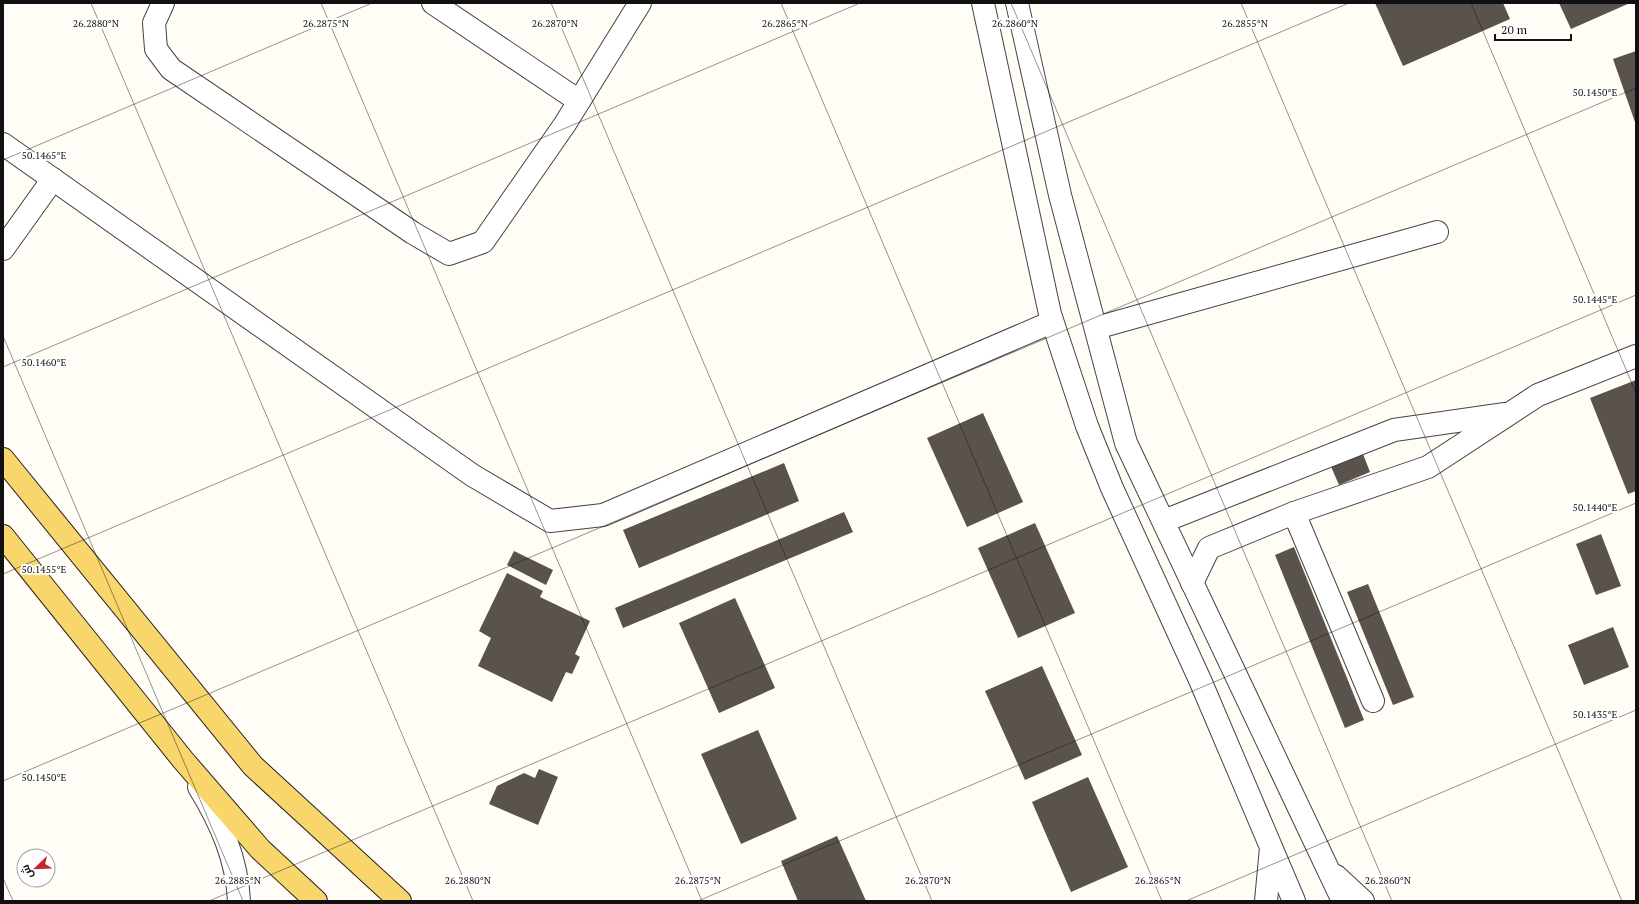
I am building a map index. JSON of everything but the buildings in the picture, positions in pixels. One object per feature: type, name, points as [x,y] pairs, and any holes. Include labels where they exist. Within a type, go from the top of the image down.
[{"type":"main road","points":[[3,459],[254,766],[400,901]]},
{"type":"main road","points":[[3,536],[183,760],[260,849],[316,901]]},
{"type":"street","points":[[163,3],[154,23],[156,49],[171,69],[413,233],[449,254],[483,242],[579,101],[640,3]]},
{"type":"street","points":[[433,3],[579,101]]},
{"type":"street","points":[[984,3],[1052,322],[1087,426],[1112,488],[1200,680],[1294,901]]},
{"type":"street","points":[[1017,3],[1060,195],[1126,443],[1343,901]]},
{"type":"street","points":[[3,144],[472,474],[550,521],[603,516],[1052,322]]},
{"type":"street","points":[[3,250],[53,179]]},
{"type":"street","points":[[1096,328],[1437,232]]},
{"type":"street","points":[[1192,583],[1209,548],[1294,513],[1428,467],[1538,395],[1636,356]]},
{"type":"street","points":[[1164,521],[1394,430],[1510,414]]},
{"type":"street","points":[[1294,513],[1373,701]]},
{"type":"street","points":[[183,760],[214,811],[230,849],[238,881],[239,901]]},
{"type":"street","points":[[1266,901],[1271,847]]},
{"type":"street","points":[[1330,871],[1363,901]]}]
